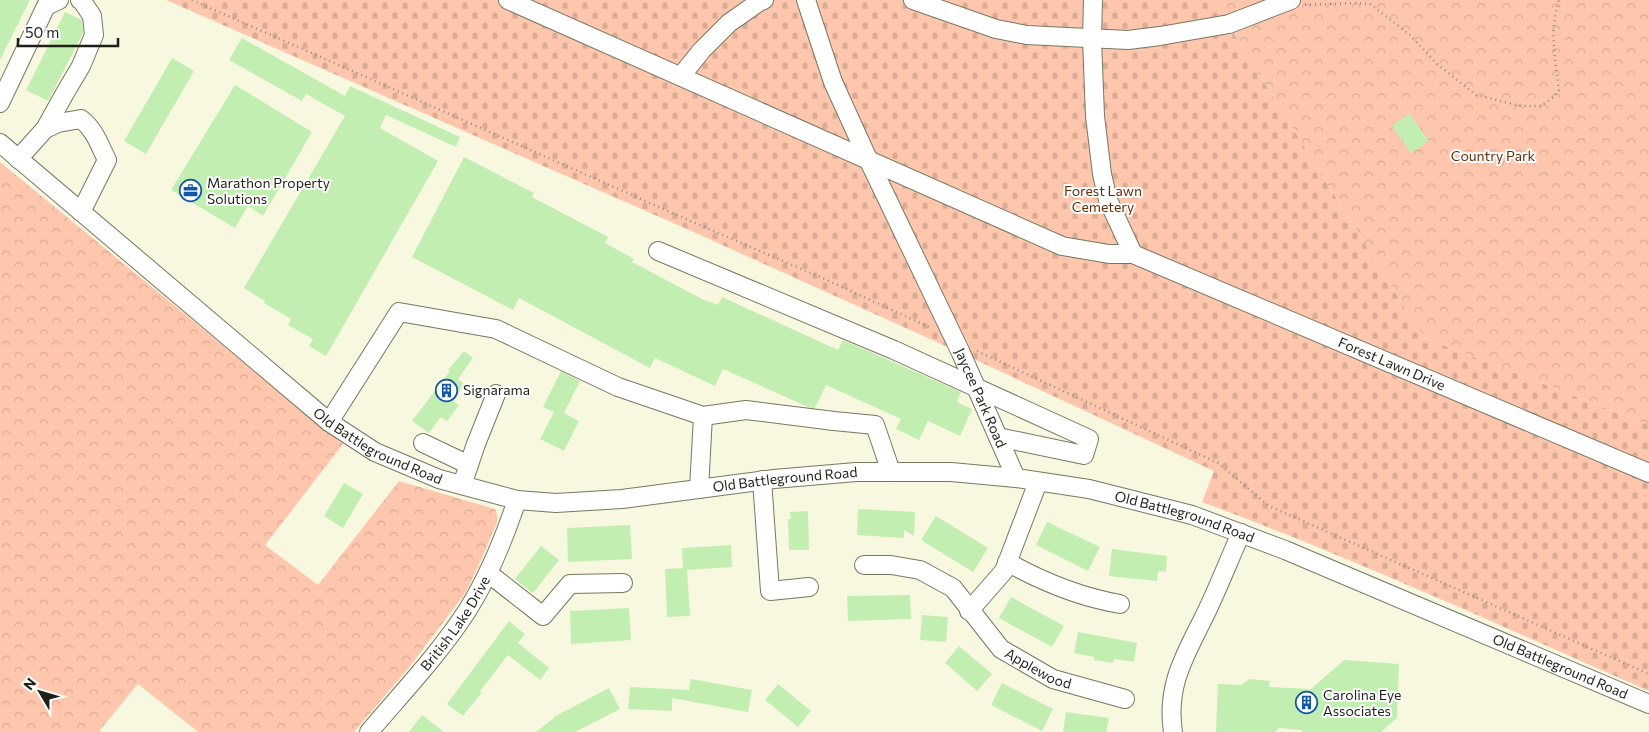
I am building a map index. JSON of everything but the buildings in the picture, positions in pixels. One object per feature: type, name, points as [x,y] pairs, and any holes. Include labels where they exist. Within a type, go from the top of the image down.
[{"type":"street","points":[[0,103],[46,6],[59,0]]},
{"type":"street","points":[[18,159],[45,129],[64,92],[81,66],[94,35],[92,16],[80,0]]},
{"type":"street","points":[[508,0],[1062,246],[1109,254],[1133,254],[1108,200],[1102,174],[1095,116],[1092,39],[1093,0]]},
{"type":"street","points":[[681,76],[702,50],[729,23],[764,0]]},
{"type":"street","name":"Jaycee Park Road","points":[[806,0],[832,82],[956,341],[1016,478]]},
{"type":"street","points":[[913,0],[996,29],[1027,35],[1128,40],[1229,24],[1298,2]]},
{"type":"street","points":[[45,129],[58,123],[81,119],[94,131],[106,160],[81,212]]},
{"type":"street","name":"Old Battleground Road","points":[[0,143],[329,422],[375,452],[439,479],[518,500],[556,503],[613,500],[762,480],[856,472],[951,472],[1016,478],[1089,489],[1183,513],[1285,550],[1649,704]]},
{"type":"street","points":[[658,251],[810,314],[1089,439],[1084,455],[998,438]]},
{"type":"street","name":"Forest Lawn Drive","points":[[1133,254],[1649,473]]},
{"type":"street","points":[[329,422],[400,312],[496,329],[618,387],[703,416],[746,410],[875,425],[891,472]]},
{"type":"street","points":[[462,485],[496,394]]},
{"type":"street","points":[[699,489],[703,416]]},
{"type":"street","points":[[423,443],[469,465]]},
{"type":"street","points":[[762,480],[770,591],[809,587]]},
{"type":"street","points":[[970,611],[1004,571],[1038,482]]},
{"type":"street","name":"British Lake Drive","points":[[368,732],[446,640],[467,611],[488,573],[518,500]]},
{"type":"street","points":[[1174,732],[1171,717],[1172,696],[1183,657],[1204,618],[1241,534]]},
{"type":"street","points":[[1007,562],[1040,580],[1098,600],[1120,604]]},
{"type":"street","name":"Applewood","points":[[864,565],[891,565],[920,570],[953,588],[1001,649],[1053,679],[1125,699]]},
{"type":"street","points":[[488,573],[543,616],[570,584],[623,583]]},
{"type":"path","points":[[192,0],[827,280],[1218,464],[1269,506],[1649,674]]},
{"type":"path","points":[[1298,2],[1370,4],[1409,34],[1437,64],[1476,95],[1521,106],[1541,106],[1555,96],[1559,90],[1552,30],[1559,0]]},
{"type":"green space","name":"Forest Lawn Cemetery","points":[[166,0],[1213,0],[1423,337],[1649,425],[1649,691],[1371,569],[1202,502],[1214,471],[961,353],[689,230]]},
{"type":"green space","name":"Country Park","points":[[1213,0],[1649,0],[1649,425],[1423,337]]},
{"type":"green space","points":[[0,162],[343,444],[265,545],[318,585],[399,481],[495,509],[497,522],[466,592],[411,665],[354,732],[198,732],[138,684],[100,730],[101,732],[0,732]]},
{"type":"place","name":"Marathon Property Solutions","points":[[191,191]]},
{"type":"place","name":"Signarama","points":[[447,390]]},
{"type":"place","name":"Carolina Eye Associates","points":[[1307,703]]}]
